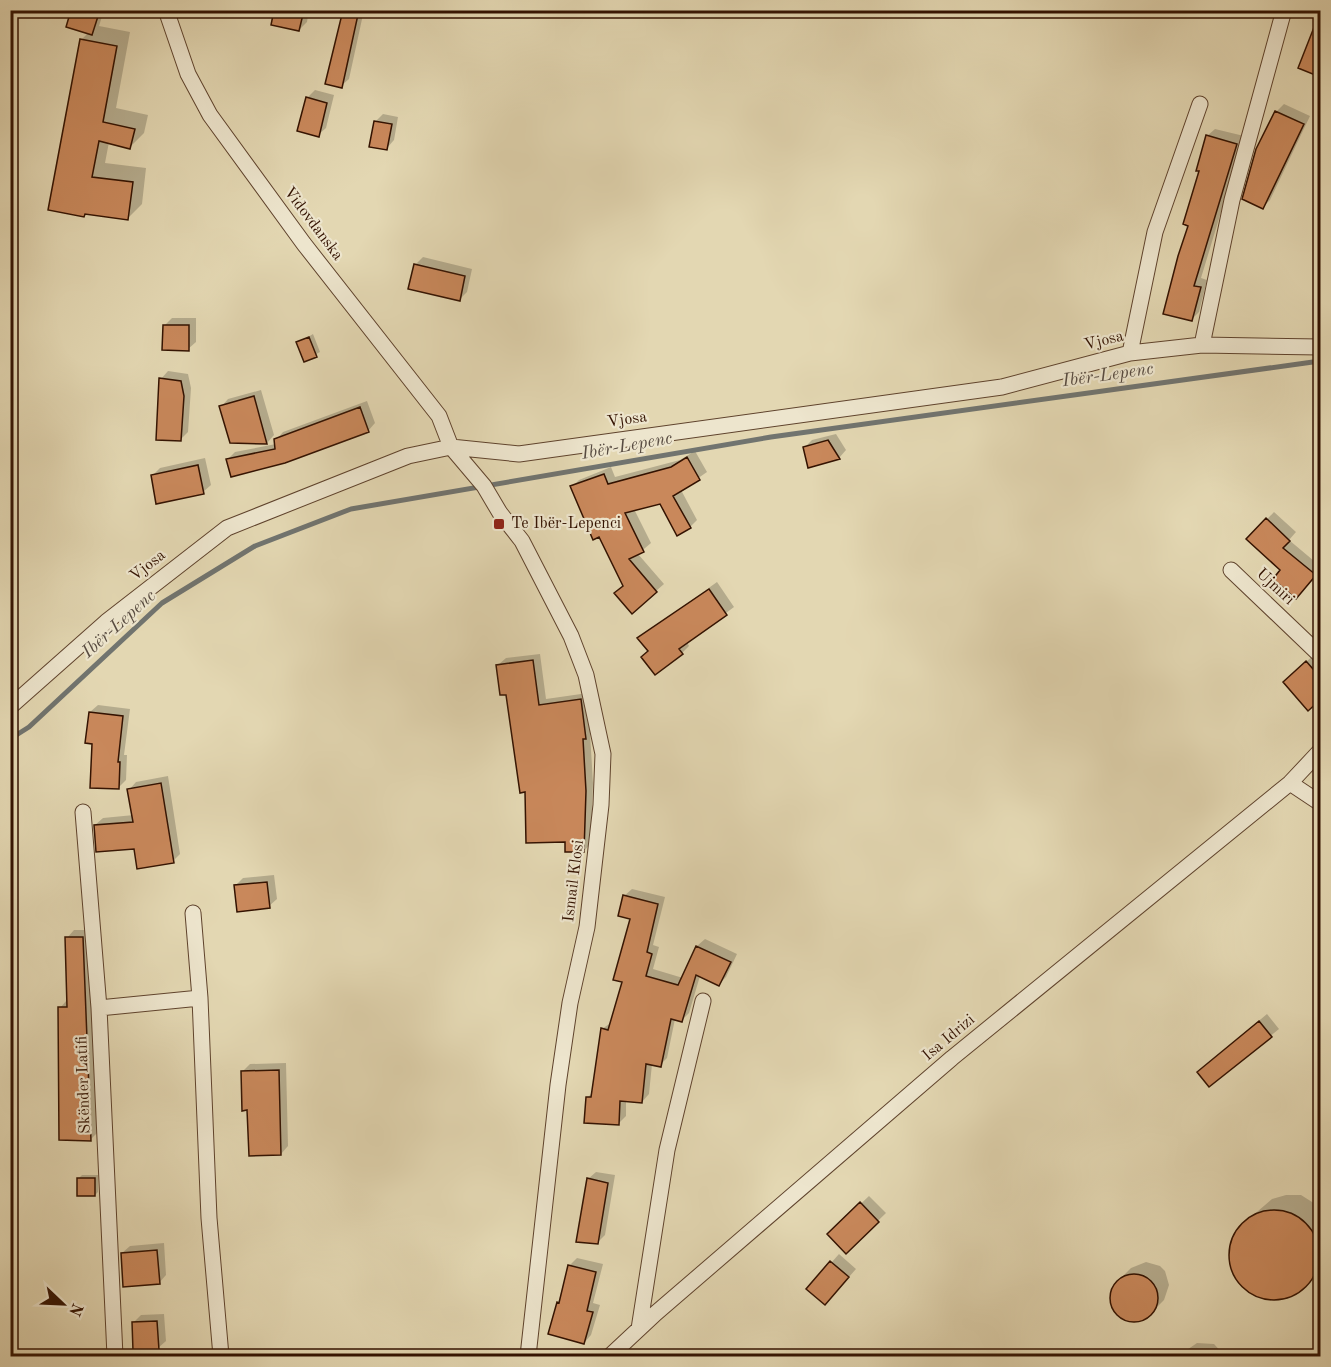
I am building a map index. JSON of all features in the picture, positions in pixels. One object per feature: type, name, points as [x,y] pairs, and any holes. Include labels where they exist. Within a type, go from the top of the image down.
[{"type":"street","name":"Vidovdanska","points":[[166,10],[188,74],[210,115],[304,244],[439,416],[452,447]]},
{"type":"street","points":[[1202,345],[1232,200],[1284,10]]},
{"type":"street","points":[[1130,353],[1155,232],[1200,104]]},
{"type":"street","name":"Vjosa","points":[[10,707],[106,622],[227,528],[408,456],[452,447],[519,454],[1002,387],[1130,353],[1202,345],[1320,347]]},
{"type":"street","name":"Ismail Klosi","points":[[452,447],[484,486],[500,513],[522,541],[571,636],[586,675],[603,754],[601,804],[587,927],[570,1004],[558,1085],[528,1356]]},
{"type":"street","name":"Ujmiri","points":[[1231,570],[1320,655]]},
{"type":"street","points":[[1320,751],[1290,783],[1320,802]]},
{"type":"street","name":"Isa Idrizi","points":[[610,1356],[952,1058],[1290,783]]},
{"type":"street","name":"Skënder Latifi","points":[[83,812],[99,1008],[115,1356]]},
{"type":"street","points":[[193,913],[200,998],[209,1218],[221,1356]]},
{"type":"street","points":[[99,1008],[200,998]]},
{"type":"street","points":[[639,1329],[667,1150],[703,1001]]},
{"type":"building","points":[[71,10],[100,10],[92,35],[66,27]]},
{"type":"building","points":[[274,10],[304,10],[299,31],[271,25]]},
{"type":"building","points":[[343,10],[359,10],[342,88],[325,84]]},
{"type":"building","points":[[1320,12],[1320,77],[1298,68]]},
{"type":"building","points":[[80,39],[117,46],[103,122],[135,129],[130,149],[99,141],[92,177],[133,182],[128,220],[85,214],[84,217],[48,210]]},
{"type":"building","points":[[306,97],[327,103],[319,137],[297,131]]},
{"type":"building","points":[[1275,111],[1304,124],[1263,209],[1242,199],[1256,149]]},
{"type":"building","points":[[374,121],[392,124],[387,150],[369,147]]},
{"type":"building","points":[[1206,135],[1237,144],[1194,286],[1201,287],[1192,321],[1163,314],[1188,226],[1183,224],[1199,171],[1196,171]]},
{"type":"building","points":[[414,264],[465,276],[460,301],[408,289]]},
{"type":"building","points":[[163,325],[189,325],[189,351],[162,350]]},
{"type":"building","points":[[309,337],[317,357],[304,362],[296,342]]},
{"type":"building","points":[[159,378],[181,381],[184,396],[181,441],[156,440]]},
{"type":"building","points":[[254,396],[267,444],[230,443],[219,406]]},
{"type":"building","points":[[360,407],[369,432],[285,463],[231,477],[226,459],[275,449],[274,439]]},
{"type":"building","points":[[828,440],[840,459],[808,468],[803,447]]},
{"type":"building","points":[[687,457],[700,480],[673,496],[691,528],[677,536],[660,504],[625,513],[644,552],[629,559],[657,592],[632,614],[614,593],[623,586],[599,537],[593,540],[570,486],[604,474],[608,484],[671,467]]},
{"type":"building","points":[[198,465],[204,494],[156,504],[151,475]]},
{"type":"building","points":[[1266,518],[1290,541],[1283,548],[1316,575],[1296,599],[1273,579],[1280,570],[1246,539]]},
{"type":"building","points":[[709,589],[727,615],[679,649],[683,654],[655,675],[641,657],[648,651],[637,638]]},
{"type":"building","points":[[533,660],[539,705],[581,699],[586,739],[583,739],[586,791],[584,852],[565,852],[565,842],[526,843],[525,792],[520,793],[506,695],[500,695],[496,665]]},
{"type":"building","points":[[1306,661],[1320,677],[1320,700],[1308,711],[1283,682]]},
{"type":"building","points":[[89,712],[123,716],[118,762],[120,762],[119,789],[90,788],[92,744],[85,743]]},
{"type":"building","points":[[161,783],[174,863],[137,869],[134,849],[96,852],[94,825],[133,822],[127,789]]},
{"type":"building","points":[[267,882],[270,908],[237,912],[234,885]]},
{"type":"building","points":[[623,895],[658,904],[647,952],[652,954],[646,976],[678,985],[696,946],[731,962],[719,986],[696,975],[682,1022],[671,1019],[661,1067],[646,1064],[642,1103],[620,1101],[619,1125],[584,1123],[586,1097],[591,1097],[601,1028],[608,1030],[622,982],[613,980],[630,919],[618,916]]},
{"type":"building","points":[[65,937],[83,937],[91,1141],[59,1140],[58,1007],[67,1007]]},
{"type":"building","points":[[1259,1021],[1272,1037],[1209,1087],[1197,1072]]},
{"type":"building","points":[[279,1070],[281,1155],[249,1156],[247,1110],[242,1111],[241,1071]]},
{"type":"building","points":[[77,1178],[95,1178],[95,1196],[77,1196]]},
{"type":"building","points":[[587,1178],[608,1183],[598,1244],[576,1242]]},
{"type":"building","points":[[860,1202],[879,1222],[846,1254],[827,1234]]},
{"type":"building","points":[[1274,1210],[1291,1213],[1306,1223],[1316,1238],[1319,1255],[1316,1272],[1306,1287],[1291,1297],[1274,1300],[1257,1297],[1242,1287],[1232,1272],[1229,1255],[1232,1238],[1242,1223],[1257,1213]]},
{"type":"building","points":[[157,1250],[160,1284],[123,1287],[121,1253]]},
{"type":"building","points":[[830,1261],[849,1277],[825,1305],[806,1289]]},
{"type":"building","points":[[568,1265],[596,1272],[587,1311],[593,1312],[584,1344],[548,1334],[557,1302],[559,1303]]},
{"type":"building","points":[[1129,1274],[1139,1274],[1154,1284],[1158,1298],[1157,1307],[1148,1318],[1139,1322],[1129,1322],[1114,1312],[1110,1303],[1110,1293],[1120,1278]]},
{"type":"building","points":[[157,1321],[159,1350],[133,1351],[132,1322]]},
{"type":"waterway","name":"Ibër-Lepenc","points":[[10,739],[29,727],[162,603],[255,546],[351,509],[771,437],[1320,361]]},
{"type":"place","name":"Te Ibër-Lepenci","points":[[499,524]]}]
